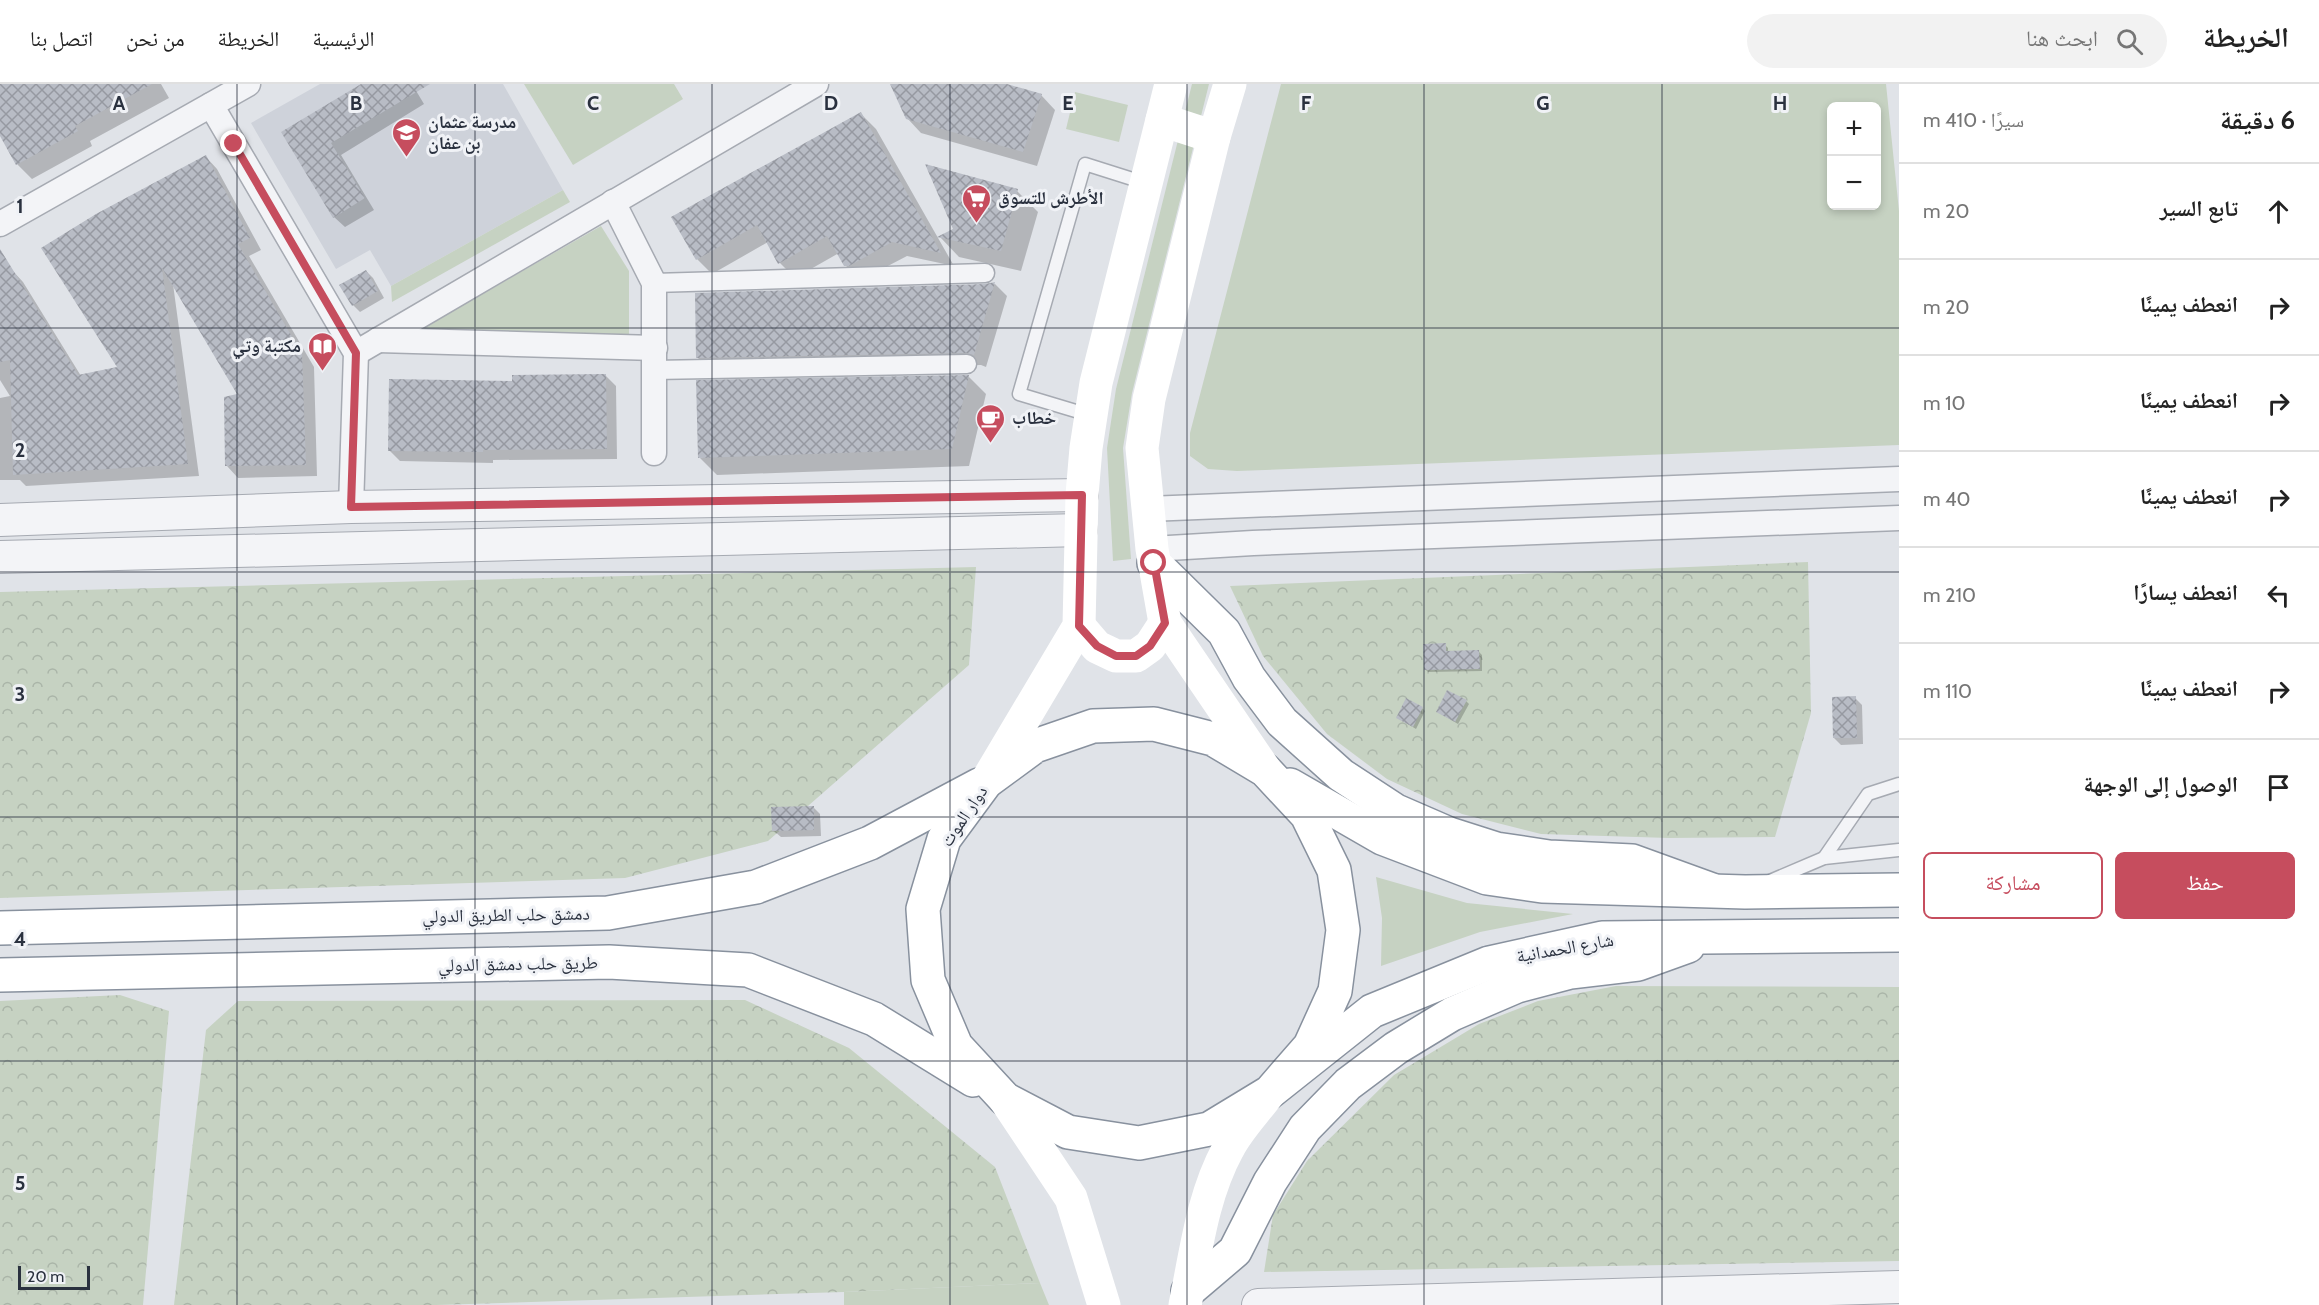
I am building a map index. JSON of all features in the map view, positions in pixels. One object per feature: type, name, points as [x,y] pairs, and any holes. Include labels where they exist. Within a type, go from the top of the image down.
[{"type":"main road","points":[[986,782],[1079,626],[1082,495],[1096,383],[1171,84]]},
{"type":"main road","points":[[1230,84],[1214,137],[1149,399],[1142,448],[1153,556],[1165,623],[1265,770],[1382,838],[1487,879],[1542,886],[1745,892],[1899,890]]},
{"type":"main road","points":[[1162,120],[1214,137]]},
{"type":"main road","points":[[1153,556],[1224,632],[1249,678],[1282,722],[1341,775],[1396,811],[1449,834],[1496,849],[1549,857],[1632,861],[1712,891]]},
{"type":"main road","points":[[1079,626],[1097,646],[1116,656],[1136,656],[1150,646],[1165,623]]},
{"type":"main road","name":"دوار الموت","points":[[1154,724],[1213,739],[1265,770],[1307,815],[1334,870],[1343,930],[1335,991],[1310,1046],[1270,1092],[1209,1129],[1139,1143],[1068,1132],[1005,1099],[956,1046],[928,980],[923,909],[944,839],[986,782],[1035,746],[1093,726],[1154,724]]},
{"type":"main road","name":"دمشق حلب الطريق الدولي","points":[[0,928],[608,913],[756,887],[870,843],[986,782]]},
{"type":"main road","name":"شارع الحمدانية","points":[[1270,1092],[1372,1011],[1489,963],[1602,938],[1899,935]]},
{"type":"main road","points":[[1187,1298],[1235,1251],[1270,1182],[1305,1128],[1348,1084],[1396,1048],[1452,1014],[1516,986],[1570,972],[1638,964],[1715,937]]},
{"type":"main road","name":"طريق حلب دمشق الدولي","points":[[0,975],[609,962],[748,970],[874,1019],[1005,1099]]},
{"type":"main road","points":[[1187,1298],[1198,1235],[1214,1182],[1228,1148],[1270,1092]]},
{"type":"main road","points":[[1005,1099],[1071,1198],[1104,1305]]},
{"type":"street","points":[[356,353],[816,84]]},
{"type":"street","points":[[2,218],[211,105],[241,86]]},
{"type":"street","points":[[211,105],[356,353],[351,507]]},
{"type":"street","points":[[613,202],[654,283],[654,453]]},
{"type":"street","points":[[654,283],[986,273]]},
{"type":"street","points":[[378,340],[654,359],[967,364]]},
{"type":"street","points":[[1148,509],[1899,479]]},
{"type":"street","points":[[0,520],[351,507],[1082,495]]},
{"type":"street","points":[[1153,556],[1253,543],[1899,518]]},
{"type":"street","points":[[0,557],[1081,530]]},
{"type":"street","points":[[1258,1305],[1632,1300],[1899,1287]]},
{"type":"lane","points":[[1091,416],[1019,394],[1085,164],[1146,183]]},
{"type":"lane","points":[[1824,858],[1868,794],[1899,784]]},
{"type":"lane","points":[[1745,892],[1824,858],[1899,850]]},
{"type":"shaded area","name":"مدرسة عثمان بن عفان","points":[[320,84],[503,84],[563,190],[391,286],[370,250],[336,269],[251,123]]},
{"type":"green space","points":[[524,84],[674,84],[683,99],[573,165]]},
{"type":"green space","points":[[1192,84],[1209,84],[1132,393],[1123,448],[1131,559],[1113,561],[1107,448],[1116,389]]},
{"type":"green space","points":[[1281,84],[1886,84],[1899,211],[1899,445],[1237,471],[1208,469],[1190,456],[1190,433]]},
{"type":"green space","points":[[1075,92],[1128,105],[1119,142],[1066,129]]},
{"type":"green space","points":[[563,190],[570,202],[392,302],[391,286]]},
{"type":"green space","points":[[601,226],[629,271],[629,335],[409,336]]},
{"type":"green space","points":[[1808,562],[1811,713],[1775,837],[1669,838],[1541,834],[1462,814],[1387,779],[1327,734],[1263,656],[1230,586]]},
{"type":"green space","points":[[976,567],[969,665],[768,841],[625,878],[0,898],[0,592]]},
{"type":"green space","points":[[1376,877],[1467,903],[1573,914],[1480,932],[1381,966],[1382,918]]},
{"type":"green space","points":[[1616,986],[1899,987],[1899,1261],[1264,1272],[1273,1215],[1307,1161],[1394,1075],[1479,1024],[1538,1001]]},
{"type":"green space","points":[[120,995],[169,1011],[143,1305],[0,1305],[0,1001]]},
{"type":"green space","points":[[745,1000],[849,1048],[995,1167],[1040,1283],[844,1292],[436,1305],[174,1305],[206,1030],[238,1001]]},
{"type":"green space","points":[[1040,1283],[1049,1305],[844,1305],[844,1292]]},
{"type":"building","points":[[0,84],[152,84],[75,126],[78,131],[16,165],[0,136]]},
{"type":"building","points":[[361,84],[430,84],[331,143],[365,198],[333,218],[281,132]]},
{"type":"building","points":[[890,84],[1007,84],[1042,94],[1023,152],[906,119]]},
{"type":"building","points":[[861,112],[941,253],[892,242],[849,266],[844,266],[827,236],[778,264],[757,225],[696,260],[671,217]]},
{"type":"building","points":[[206,155],[250,238],[238,244],[302,354],[306,465],[225,466],[224,397],[237,394],[162,268],[188,464],[13,475],[10,360],[0,362],[0,249],[78,375],[117,367],[41,248],[96,214]]},
{"type":"building","points":[[925,164],[1018,189],[1001,251],[937,237],[953,229]]},
{"type":"building","points":[[366,270],[378,291],[352,306],[339,285]]},
{"type":"building","points":[[995,282],[974,355],[967,353],[696,358],[695,293]]},
{"type":"building","points":[[606,374],[607,449],[483,450],[483,452],[388,451],[389,379],[512,381],[512,375]]},
{"type":"building","points":[[969,375],[952,449],[698,458],[696,380]]},
{"type":"building","points":[[1446,643],[1446,651],[1479,650],[1480,669],[1424,670],[1423,644]]},
{"type":"building","points":[[1447,690],[1467,700],[1455,722],[1436,712]]},
{"type":"building","points":[[1856,696],[1857,738],[1833,738],[1832,697]]},
{"type":"building","points":[[1406,698],[1423,707],[1413,727],[1396,718]]},
{"type":"building","points":[[814,806],[814,830],[772,831],[771,807]]},
{"type":"place","name":"مدرسة عثمان بن عفان","points":[[407,158]]},
{"type":"place","name":"الأطرش للتسوق","points":[[977,224]]},
{"type":"place","name":"مكتبة وتي","points":[[322,372]]},
{"type":"place","name":"خطاب","points":[[991,444]]},
{"type":"route","points":[[234,144],[356,353],[351,507],[1082,495],[1079,626],[1097,646],[1116,656],[1136,656],[1150,646],[1165,623],[1154,563]]}]
